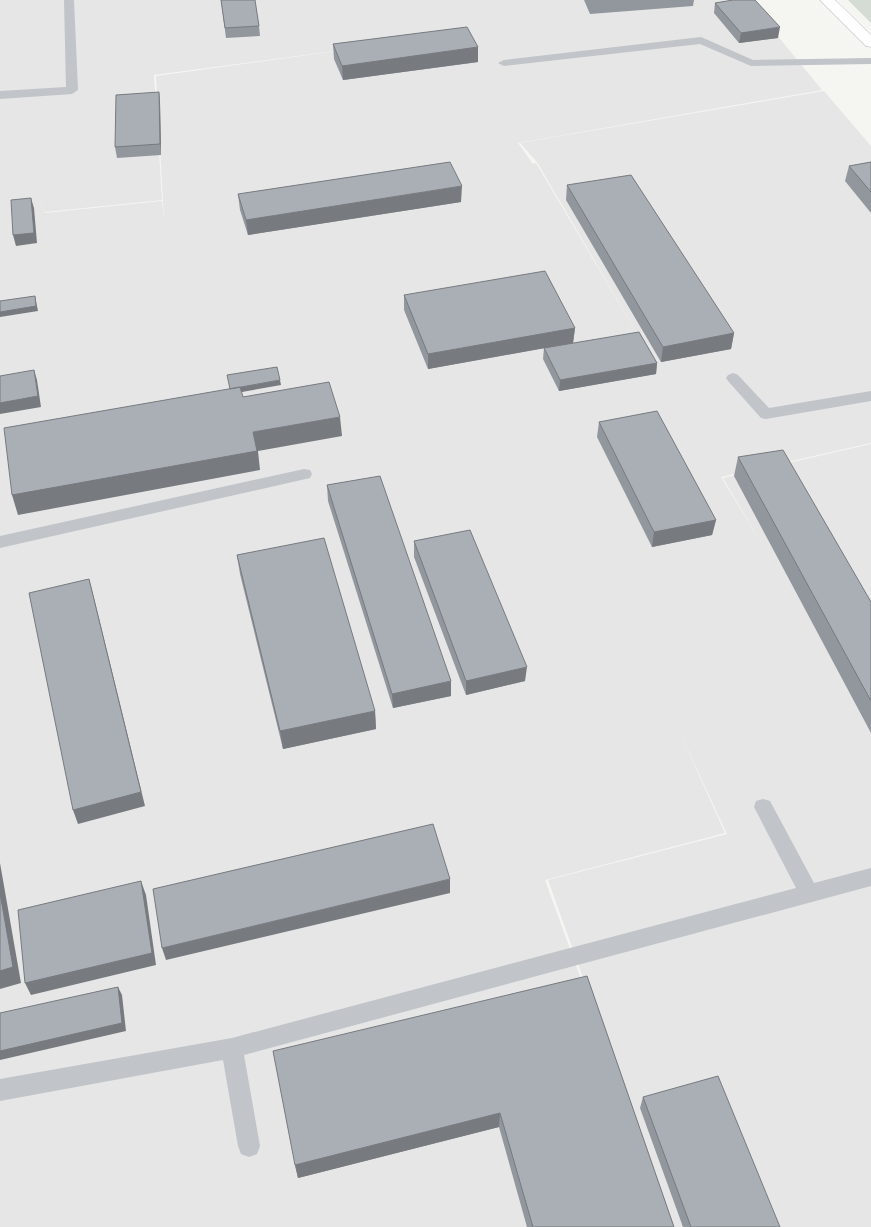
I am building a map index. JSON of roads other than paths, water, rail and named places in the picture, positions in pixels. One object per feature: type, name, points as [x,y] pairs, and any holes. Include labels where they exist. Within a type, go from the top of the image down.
[{"type":"street","points":[[827,0],[871,43]]},
{"type":"lane","points":[[0,96],[72,90],[69,0]]},
{"type":"lane","points":[[504,63],[701,40],[751,63],[871,61]]},
{"type":"lane","points":[[734,378],[766,414],[871,396]]},
{"type":"lane","points":[[0,542],[304,474]]},
{"type":"lane","points":[[763,807],[809,893]]},
{"type":"lane","points":[[0,1090],[232,1048],[871,877]]},
{"type":"lane","points":[[232,1048],[249,1146]]}]
